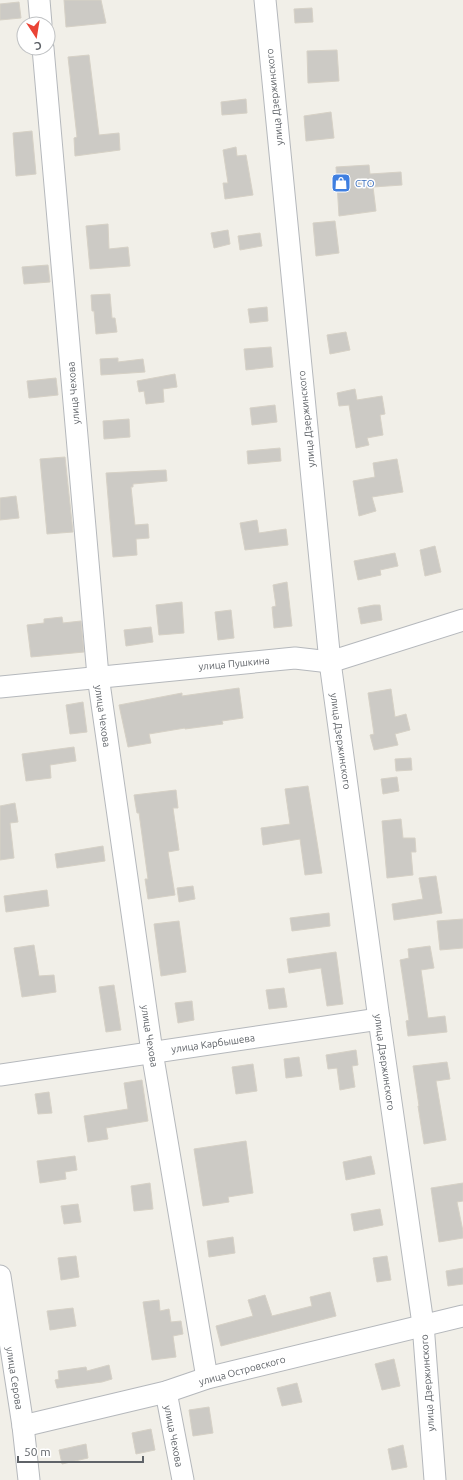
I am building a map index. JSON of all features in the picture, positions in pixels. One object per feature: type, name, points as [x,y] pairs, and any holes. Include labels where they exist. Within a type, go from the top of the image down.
[{"type":"street","points":[[39,0],[40,16]]},
{"type":"street","name":"улица Дзержинского","points":[[265,0],[330,662],[423,1324],[435,1480]]},
{"type":"street","name":"улица Чехова","points":[[44,56],[98,676],[152,1052],[207,1378]]},
{"type":"street","name":"улица Пушкина","points":[[0,687],[98,676],[295,658],[330,662],[463,620]]},
{"type":"street","name":"улица Карбышева","points":[[0,1075],[379,1019]]},
{"type":"street","name":"улица Серова","points":[[0,1276],[23,1426],[29,1480]]},
{"type":"street","name":"улица Островского","points":[[23,1426],[166,1392],[207,1378],[423,1324],[463,1316]]},
{"type":"street","name":"улица Чехова","points":[[166,1392],[183,1480]]},
{"type":"building","points":[[64,0],[101,0],[106,23],[66,27]]},
{"type":"building","points":[[19,2],[21,16],[16,16],[16,18],[0,20],[0,4]]},
{"type":"building","points":[[312,8],[313,22],[295,23],[294,9]]},
{"type":"building","points":[[337,50],[339,81],[308,83],[307,51]]},
{"type":"building","points":[[89,55],[99,135],[119,133],[120,150],[75,156],[74,138],[77,137],[68,57]]},
{"type":"building","points":[[246,99],[247,113],[222,115],[221,102]]},
{"type":"building","points":[[331,112],[334,138],[306,141],[304,116]]},
{"type":"building","points":[[32,131],[36,174],[16,176],[13,133]]},
{"type":"building","points":[[236,147],[237,156],[246,155],[253,195],[225,199],[223,183],[228,183],[223,150]]},
{"type":"building","points":[[369,165],[370,174],[401,172],[402,185],[373,187],[376,211],[339,216],[336,167]]},
{"type":"building","points":[[335,221],[339,253],[316,256],[313,223]]},
{"type":"building","points":[[108,224],[109,249],[128,247],[130,266],[90,269],[86,226]]},
{"type":"building","points":[[228,230],[230,244],[214,248],[211,233]]},
{"type":"building","points":[[260,233],[262,246],[240,250],[238,236]]},
{"type":"building","points":[[48,265],[50,282],[24,284],[22,267]]},
{"type":"building","points":[[110,294],[112,318],[115,318],[117,332],[96,334],[91,295]]},
{"type":"building","points":[[267,307],[268,321],[250,323],[248,309]]},
{"type":"building","points":[[346,332],[350,350],[330,354],[327,335]]},
{"type":"building","points":[[271,347],[273,367],[246,370],[244,349]]},
{"type":"building","points":[[118,358],[118,362],[143,359],[145,372],[101,375],[100,359]]},
{"type":"building","points":[[175,374],[177,387],[163,389],[164,402],[146,404],[144,391],[139,392],[137,381]]},
{"type":"building","points":[[56,378],[58,395],[29,398],[27,381]]},
{"type":"building","points":[[355,389],[357,400],[382,396],[385,414],[380,415],[383,435],[367,438],[369,445],[356,448],[349,405],[339,406],[337,393]]},
{"type":"building","points":[[275,405],[277,422],[252,425],[250,408]]},
{"type":"building","points":[[129,419],[130,437],[104,439],[103,421]]},
{"type":"building","points":[[280,448],[281,461],[248,464],[247,451]]},
{"type":"building","points":[[65,457],[73,532],[47,534],[40,459]]},
{"type":"building","points":[[397,459],[403,492],[372,497],[376,511],[359,516],[353,481],[375,477],[373,463]]},
{"type":"building","points":[[166,470],[167,481],[133,484],[133,487],[131,487],[135,525],[148,524],[149,538],[136,539],[137,555],[113,557],[106,473]]},
{"type":"building","points":[[16,496],[19,518],[0,520],[0,498]]},
{"type":"building","points":[[257,520],[259,533],[286,529],[288,545],[245,550],[240,523]]},
{"type":"building","points":[[435,546],[441,572],[425,576],[420,550]]},
{"type":"building","points":[[395,553],[398,566],[380,570],[381,575],[358,580],[354,561]]},
{"type":"building","points":[[287,582],[292,626],[274,628],[272,607],[276,606],[273,585]]},
{"type":"building","points":[[182,602],[184,633],[159,635],[156,605]]},
{"type":"building","points":[[380,605],[382,620],[361,624],[358,608]]},
{"type":"building","points":[[231,610],[234,638],[218,640],[215,612]]},
{"type":"building","points":[[62,617],[63,623],[81,621],[84,652],[31,657],[27,625],[44,623],[44,619]]},
{"type":"building","points":[[151,627],[153,642],[126,646],[124,630]]},
{"type":"building","points":[[239,688],[243,718],[222,721],[223,724],[149,734],[151,743],[128,747],[119,705],[182,693],[182,696]]},
{"type":"building","points":[[391,689],[395,717],[406,714],[410,730],[395,734],[398,745],[374,750],[370,735],[374,734],[368,693]]},
{"type":"building","points":[[83,702],[87,732],[70,734],[66,705]]},
{"type":"building","points":[[74,747],[76,761],[50,765],[51,778],[26,781],[22,754]]},
{"type":"building","points":[[411,758],[412,770],[396,771],[395,759]]},
{"type":"building","points":[[397,777],[399,791],[383,794],[381,779]]},
{"type":"building","points":[[308,786],[322,873],[305,875],[300,839],[263,845],[261,828],[290,824],[285,789]]},
{"type":"building","points":[[176,790],[178,808],[173,808],[179,850],[168,852],[175,895],[148,899],[145,879],[148,879],[139,813],[137,813],[134,795]]},
{"type":"building","points":[[15,803],[18,822],[10,823],[14,858],[0,860],[0,806]]},
{"type":"building","points":[[401,819],[403,838],[415,838],[416,852],[411,852],[413,875],[387,878],[382,821]]},
{"type":"building","points":[[103,846],[105,861],[57,868],[55,854]]},
{"type":"building","points":[[436,876],[442,913],[394,920],[392,904],[423,899],[419,878]]},
{"type":"building","points":[[193,886],[195,899],[179,902],[177,888]]},
{"type":"building","points":[[47,890],[49,906],[6,912],[4,896]]},
{"type":"building","points":[[329,913],[330,926],[292,931],[290,918]]},
{"type":"building","points":[[463,919],[463,948],[440,950],[437,921]]},
{"type":"building","points":[[179,921],[186,972],[161,976],[154,924]]},
{"type":"building","points":[[34,945],[39,976],[54,975],[56,992],[22,997],[14,948]]},
{"type":"building","points":[[430,946],[434,968],[421,970],[428,1018],[445,1016],[447,1032],[408,1036],[406,1021],[409,1020],[400,960],[409,958],[408,949]]},
{"type":"building","points":[[336,952],[343,1004],[327,1006],[321,968],[289,973],[287,959]]},
{"type":"building","points":[[114,985],[121,1030],[106,1032],[99,987]]},
{"type":"building","points":[[284,988],[287,1007],[269,1009],[266,990]]},
{"type":"building","points":[[192,1001],[194,1020],[178,1023],[175,1003]]},
{"type":"building","points":[[356,1050],[358,1065],[352,1066],[355,1087],[340,1090],[337,1068],[328,1069],[326,1055]]},
{"type":"building","points":[[299,1057],[302,1076],[286,1078],[284,1059]]},
{"type":"building","points":[[447,1062],[450,1079],[436,1081],[446,1140],[424,1144],[413,1066]]},
{"type":"building","points":[[253,1064],[257,1091],[236,1094],[232,1067]]},
{"type":"building","points":[[142,1080],[148,1121],[106,1128],[108,1139],[88,1142],[84,1116],[128,1109],[124,1083]]},
{"type":"building","points":[[49,1092],[52,1113],[38,1114],[35,1094]]},
{"type":"building","points":[[246,1141],[253,1193],[228,1197],[229,1202],[203,1206],[194,1149]]},
{"type":"building","points":[[75,1156],[77,1170],[65,1172],[66,1179],[40,1183],[37,1161]]},
{"type":"building","points":[[371,1156],[375,1174],[346,1180],[343,1162]]},
{"type":"building","points":[[150,1183],[153,1209],[134,1211],[131,1186]]},
{"type":"building","points":[[463,1183],[463,1201],[457,1202],[463,1238],[439,1242],[431,1188]]},
{"type":"building","points":[[78,1204],[81,1222],[64,1224],[61,1206]]},
{"type":"building","points":[[380,1209],[383,1225],[354,1231],[351,1214]]},
{"type":"building","points":[[233,1237],[235,1253],[209,1257],[207,1241]]},
{"type":"building","points":[[76,1256],[79,1277],[61,1280],[58,1258]]},
{"type":"building","points":[[387,1256],[391,1280],[377,1282],[373,1258]]},
{"type":"building","points":[[463,1268],[463,1284],[448,1286],[446,1271]]},
{"type":"building","points":[[330,1292],[336,1316],[221,1346],[216,1326],[253,1316],[248,1300],[265,1295],[272,1316],[312,1306],[310,1297]]},
{"type":"building","points":[[159,1300],[160,1311],[169,1309],[171,1322],[181,1321],[183,1334],[173,1336],[176,1357],[152,1360],[143,1302]]},
{"type":"building","points":[[73,1308],[76,1326],[50,1330],[47,1311]]},
{"type":"building","points":[[394,1359],[400,1386],[382,1390],[375,1364]]},
{"type":"building","points":[[109,1365],[112,1379],[102,1382],[57,1388],[55,1380],[59,1379],[58,1371],[86,1367],[87,1371]]},
{"type":"building","points":[[297,1383],[302,1402],[282,1406],[277,1388]]},
{"type":"building","points":[[209,1407],[213,1433],[193,1436],[189,1410]]},
{"type":"building","points":[[151,1429],[155,1450],[136,1454],[132,1433]]},
{"type":"building","points":[[86,1444],[88,1458],[62,1464],[59,1450]]},
{"type":"building","points":[[403,1445],[407,1467],[392,1470],[388,1449]]},
{"type":"place","name":"СТО","points":[[341,183]]}]
